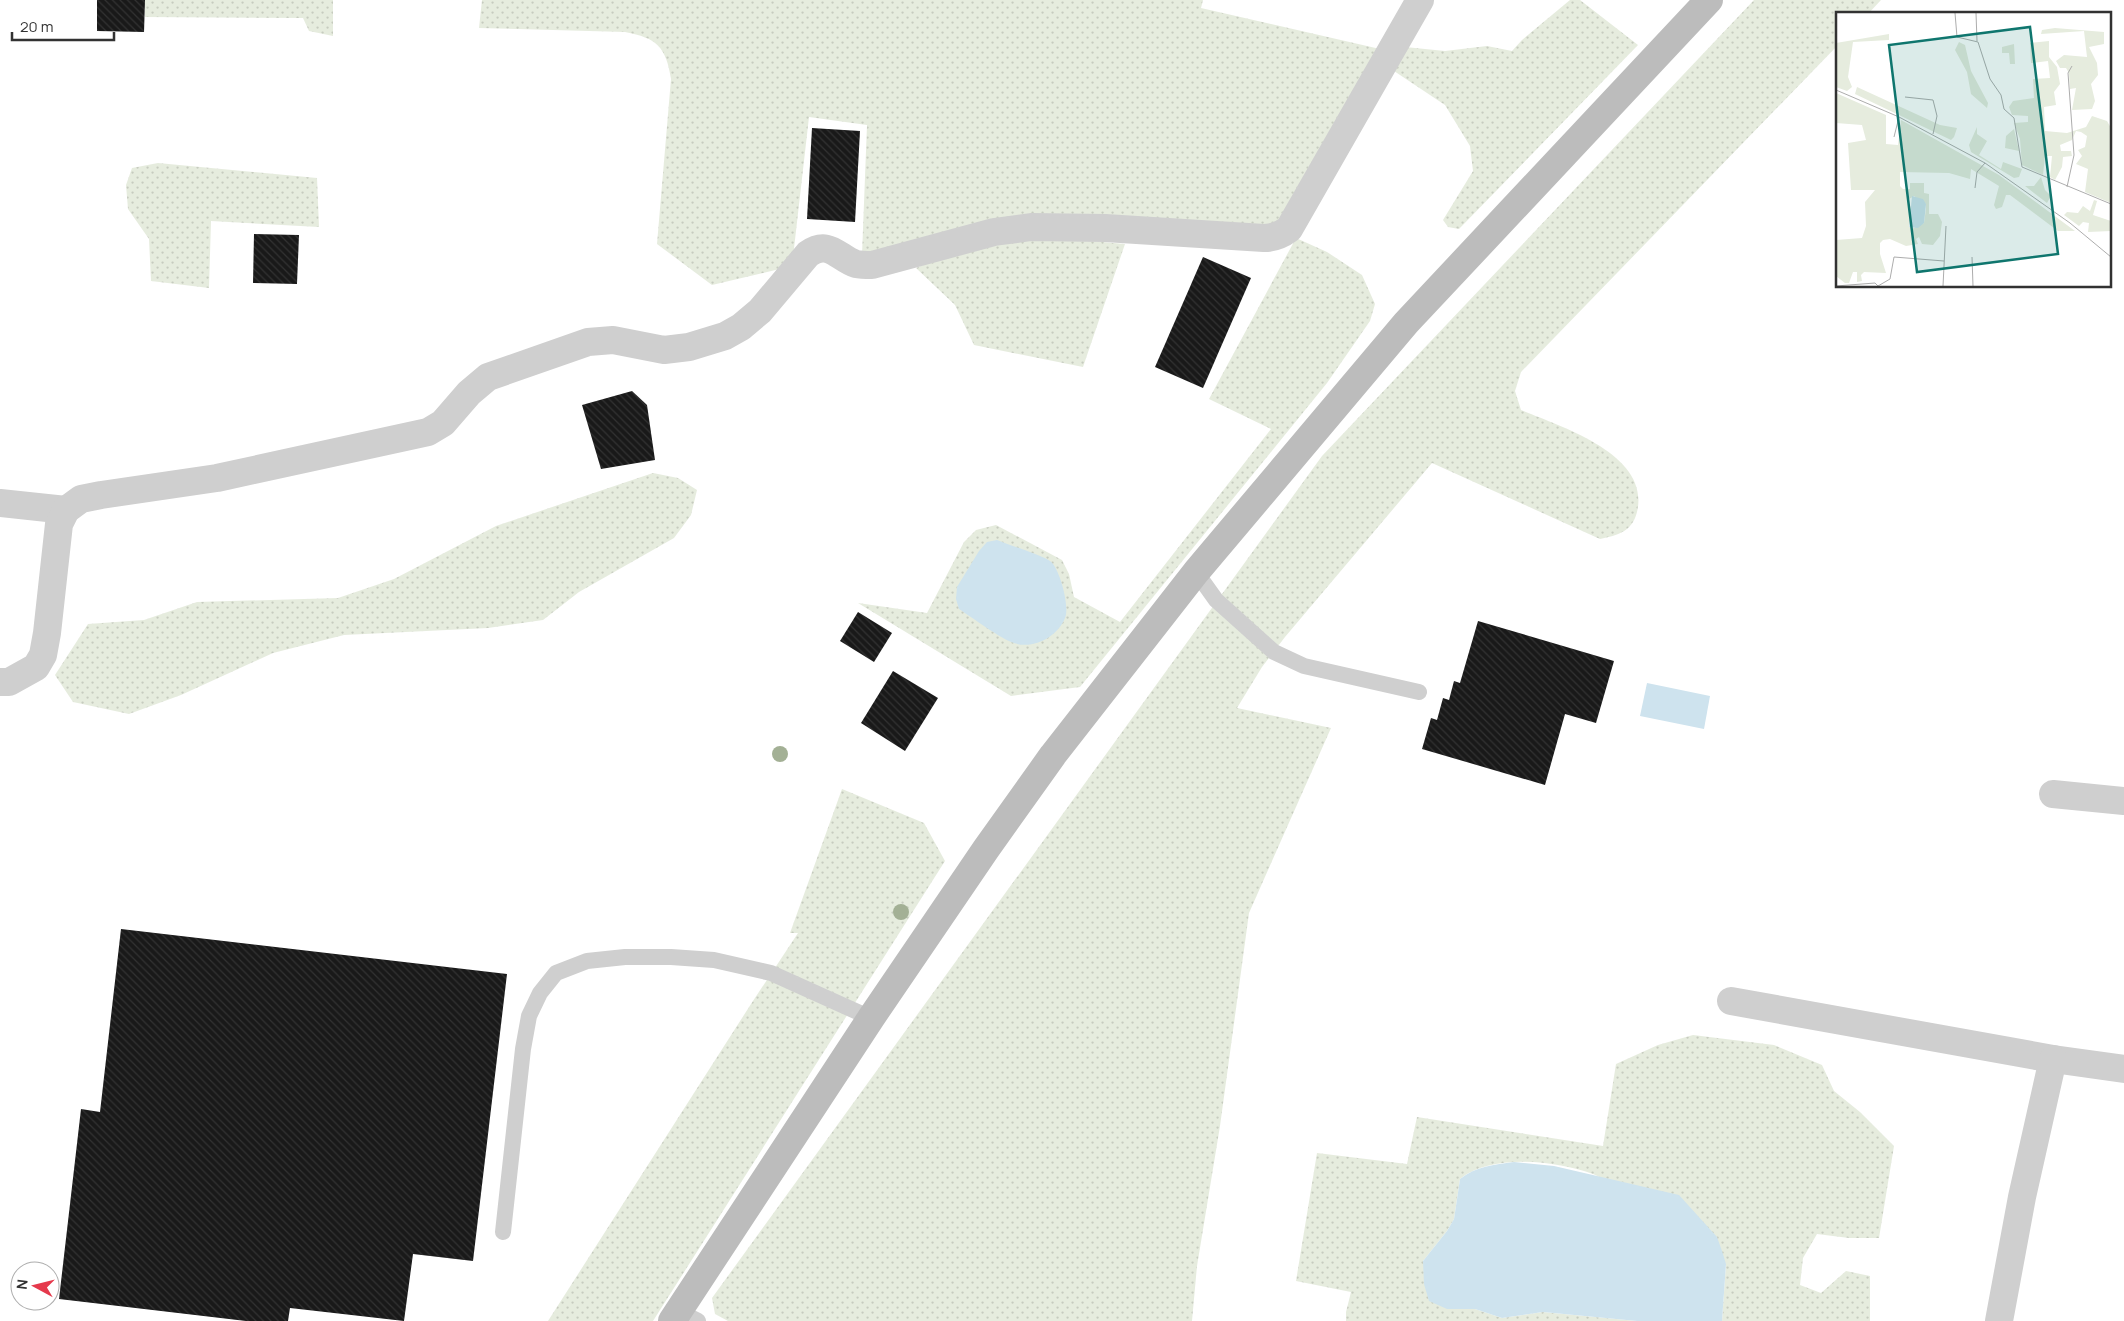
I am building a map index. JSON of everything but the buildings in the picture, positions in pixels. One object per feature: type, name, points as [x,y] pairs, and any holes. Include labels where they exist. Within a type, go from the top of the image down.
[{"type":"street","points":[[0,682],[9,682],[30,671],[36,667],[43,655],[59,524],[66,510],[81,499],[217,478],[428,432],[443,423],[469,393],[488,377],[588,342],[612,340],[664,350],[689,348],[725,336],[741,327],[760,311],[808,254],[818,248],[832,250],[857,264],[872,265],[985,234],[1031,227],[1065,226],[1264,238],[1276,237],[1289,229],[1420,0]]},
{"type":"street","points":[[683,1318],[859,1012],[992,841],[1053,755],[1196,572],[1406,323],[1709,0]]},
{"type":"street","points":[[0,503],[66,510]]},
{"type":"street","points":[[2053,794],[2124,801]]},
{"type":"street","points":[[1731,1001],[2052,1059],[2124,1069]]},
{"type":"street","points":[[1999,1321],[2022,1197],[2052,1059]]},
{"type":"lane","points":[[1196,572],[1216,600],[1274,652],[1304,666],[1419,692]]},
{"type":"lane","points":[[503,1232],[524,1041],[530,1016],[540,994],[556,974],[587,961],[624,957],[671,957],[714,960],[771,973],[859,1012]]},
{"type":"shaded area","points":[[145,0],[333,0],[333,36],[309,31],[303,18],[145,17]]},
{"type":"shaded area","points":[[482,0],[1203,0],[1201,8],[1380,49],[1278,227],[1109,219],[862,255],[867,125],[809,117],[792,266],[712,285],[657,244],[671,79],[663,52],[645,37],[625,32],[479,28]]},
{"type":"shaded area","points":[[1570,0],[1580,0],[1638,45],[1459,229],[1448,227],[1443,220],[1473,171],[1470,146],[1445,105],[1391,69],[1405,47],[1445,51],[1487,46],[1512,51],[1522,40]]},
{"type":"shaded area","points":[[1754,0],[1881,0],[1870,12],[1836,12],[1836,47],[1521,372],[1515,391],[1521,410],[1579,434],[1617,459],[1630,474],[1638,492],[1637,512],[1632,524],[1623,532],[1600,539],[1432,463],[1285,637],[1262,667],[1237,708],[1331,728],[1249,913],[1220,1126],[1197,1266],[1192,1321],[728,1321],[715,1314],[712,1298],[1322,456]]},
{"type":"shaded area","points":[[158,163],[317,178],[319,227],[211,221],[209,288],[151,281],[149,239],[128,209],[126,185],[132,168]]},
{"type":"shaded area","points":[[1046,237],[1125,244],[1083,367],[974,345],[955,305],[916,268],[954,252]]},
{"type":"shaded area","points":[[1296,238],[1327,252],[1362,275],[1375,304],[1370,321],[1327,383],[1080,687],[1011,696],[858,603],[927,613],[964,542],[976,530],[996,525],[1062,560],[1069,574],[1074,597],[1120,622],[1271,429],[1209,399]]},
{"type":"shaded area","points":[[653,473],[678,478],[697,490],[691,515],[674,538],[579,592],[543,620],[488,628],[344,635],[273,653],[181,695],[129,714],[73,702],[55,675],[88,624],[144,620],[197,602],[338,598],[394,579],[496,526]]},
{"type":"shaded area","points":[[842,789],[924,823],[945,861],[653,1321],[548,1321],[798,933],[790,933]]},
{"type":"shaded area","points":[[1693,1035],[1774,1045],[1822,1065],[1834,1091],[1860,1112],[1894,1146],[1879,1238],[1849,1238],[1817,1234],[1803,1258],[1800,1285],[1821,1293],[1846,1271],[1870,1276],[1870,1321],[1722,1321],[1726,1264],[1598,1176],[1578,1169],[1543,1163],[1525,1162],[1489,1165],[1473,1171],[1460,1179],[1454,1219],[1423,1261],[1447,1309],[1475,1309],[1502,1318],[1543,1312],[1637,1321],[1346,1321],[1346,1312],[1351,1292],[1296,1281],[1317,1153],[1407,1164],[1417,1117],[1603,1146],[1616,1064],[1658,1045]]},
{"type":"water","points":[[997,540],[1045,558],[1054,565],[1057,571],[1065,597],[1065,618],[1062,625],[1051,636],[1037,643],[1022,645],[1008,641],[959,609],[956,599],[957,587],[979,551],[987,542]]},
{"type":"water","points":[[1647,683],[1710,696],[1704,729],[1640,716]]},
{"type":"water","points":[[1514,1162],[1554,1166],[1679,1195],[1717,1237],[1722,1251],[1726,1264],[1722,1321],[1637,1321],[1543,1312],[1502,1318],[1475,1309],[1447,1309],[1429,1301],[1424,1284],[1423,1261],[1454,1219],[1460,1179],[1472,1171],[1492,1165]]}]
